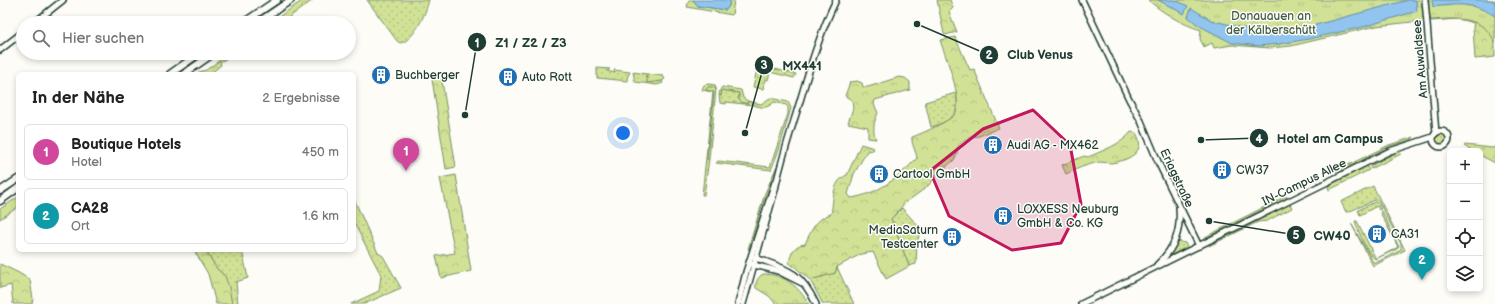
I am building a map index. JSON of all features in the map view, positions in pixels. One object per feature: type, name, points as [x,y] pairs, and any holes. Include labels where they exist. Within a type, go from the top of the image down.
[{"type":"highway","points":[[253,16],[277,0]]},
{"type":"highway","points":[[267,16],[291,0]]},
{"type":"highway","points":[[173,72],[190,60]]},
{"type":"highway","points":[[187,72],[204,60]]},
{"type":"highway","points":[[0,191],[16,180]]},
{"type":"highway","points":[[0,201],[16,189]]},
{"type":"street","points":[[43,16],[63,0]]},
{"type":"street","points":[[738,304],[774,196],[778,174],[813,58],[836,0]]},
{"type":"street","name":"Eriagstraße","points":[[1082,0],[1141,121],[1159,164],[1198,246]]},
{"type":"street","name":"Am Auwaldsee","points":[[1425,0],[1437,134]]},
{"type":"street","points":[[0,50],[16,37]]},
{"type":"street","points":[[1446,133],[1448,136],[1449,140],[1444,147],[1434,144],[1437,134],[1446,133]]},
{"type":"street","name":"IN-Campus Allee","points":[[1198,246],[1390,151],[1420,142],[1437,134]]},
{"type":"street","name":"IN-Campus Allee","points":[[1420,142],[1434,144]]},
{"type":"street","points":[[1154,268],[1169,253],[1177,238],[1180,224],[1179,205]]},
{"type":"street","points":[[1081,304],[1198,246]]},
{"type":"street","points":[[753,257],[786,268],[800,278],[816,304]]},
{"type":"street","points":[[751,264],[778,271],[805,285]]},
{"type":"street","points":[[743,304],[751,264]]},
{"type":"highlighted area","points":[[1033,110],[1070,145],[1081,204],[1061,243],[1012,250],[949,216],[930,171],[983,129]]},
{"type":"green space","points":[[303,0],[313,0],[291,16],[280,16]]},
{"type":"green space","points":[[367,0],[429,0],[419,26],[415,32],[405,41],[400,43]]},
{"type":"green space","points":[[689,0],[693,0],[698,6],[726,10],[729,6],[730,0],[734,0],[732,15],[687,7]]},
{"type":"green space","points":[[937,0],[950,0],[953,8],[949,12],[957,32],[944,34]]},
{"type":"green space","name":"Donauauen an der Kälberschütt","points":[[1148,0],[1495,0],[1495,43],[1490,34],[1477,23],[1460,19],[1432,20],[1429,18],[1424,18],[1421,21],[1376,26],[1291,46],[1270,48],[1232,45],[1214,48],[1212,43],[1204,47],[1200,39],[1201,30],[1186,25],[1173,18]]},
{"type":"green space","points":[[1427,0],[1495,16],[1495,57],[1475,59],[1474,23],[1458,19],[1431,21],[1429,18]]},
{"type":"green space","points":[[955,37],[970,70],[974,69],[999,128],[979,136],[971,137],[961,143],[957,148],[957,154],[954,160],[939,173],[927,187],[905,203],[891,219],[909,266],[886,279],[873,252],[861,254],[837,267],[835,273],[810,280],[788,263],[795,248],[805,244],[818,222],[831,214],[834,192],[838,182],[847,175],[861,144],[874,148],[873,150],[867,151],[854,174],[848,194],[851,198],[879,189],[895,178],[917,158],[912,137],[942,124],[955,114],[957,107],[956,89],[940,40]]},
{"type":"green space","points":[[220,60],[224,60],[220,62],[221,65],[212,72],[199,72],[206,70]]},
{"type":"green space","points":[[758,65],[796,74],[794,78],[770,72],[768,80],[765,80],[763,89],[753,87]]},
{"type":"green space","points":[[597,68],[610,69],[607,71],[615,73],[614,70],[630,72],[627,78],[628,81],[597,78]]},
{"type":"green space","points":[[633,72],[647,74],[645,77],[647,77],[647,82],[662,81],[663,83],[657,85],[635,82]]},
{"type":"green space","points":[[647,74],[663,76],[665,79],[662,81],[647,83],[647,77],[645,77]]},
{"type":"green space","points":[[441,75],[456,167],[446,169],[432,79]]},
{"type":"green space","points":[[899,77],[905,78],[910,82],[910,90],[875,100],[874,104],[878,113],[874,126],[876,139],[868,138],[868,127],[848,123],[853,108],[852,100],[845,96],[850,82],[857,81],[862,83],[863,87],[868,87]]},
{"type":"green space","points":[[704,85],[715,85],[716,88],[706,90],[714,92],[707,159],[709,159],[704,195],[702,195],[713,92],[702,90]]},
{"type":"green space","points":[[708,87],[714,87],[716,90],[709,159],[707,159],[714,92],[706,90]]},
{"type":"green space","points":[[722,87],[741,90],[743,98],[748,101],[748,103],[743,103],[739,100],[739,93],[722,90],[721,96],[719,95]]},
{"type":"green space","points":[[722,90],[739,93],[739,100],[743,103],[748,103],[748,101],[751,102],[753,105],[726,102],[726,104],[720,103],[719,95],[721,96]]},
{"type":"green space","points":[[956,93],[957,107],[953,116],[945,122],[931,127],[925,102]]},
{"type":"green space","points":[[770,98],[788,102],[791,108],[779,150],[771,170],[716,163],[718,161],[770,167],[788,114],[788,107],[786,105],[774,102],[767,107],[762,107],[753,105],[751,102],[761,104]]},
{"type":"green space","points":[[1131,132],[1136,133],[1139,140],[1139,145],[1138,150],[1129,158],[1111,163],[1099,162],[1091,164],[1066,174],[1062,165],[1084,156],[1088,157],[1105,150],[1117,144]]},
{"type":"green space","points":[[1439,133],[1443,133],[1447,139],[1443,145],[1439,145],[1435,141],[1435,137]]},
{"type":"green space","points":[[1414,137],[1411,140],[1390,146],[1337,173],[1336,171],[1389,145]]},
{"type":"green space","points":[[1464,146],[1495,147],[1495,163],[1483,157],[1483,148],[1467,148]]},
{"type":"green space","points":[[1399,151],[1401,154],[1371,169],[1370,166]]},
{"type":"green space","points":[[777,166],[762,206],[749,250],[748,249],[765,193]]},
{"type":"green space","points":[[1367,166],[1369,170],[1329,190],[1328,186]]},
{"type":"green space","points":[[456,175],[471,271],[441,278],[436,256],[455,253],[440,178]]},
{"type":"green space","points":[[1373,186],[1405,250],[1373,266],[1351,223],[1373,262],[1377,262],[1399,251],[1401,244],[1378,200],[1348,212],[1346,212],[1341,202]]},
{"type":"green space","points":[[1286,196],[1287,198],[1206,238],[1205,237]]},
{"type":"green space","points":[[16,198],[16,208],[0,219],[0,209]]},
{"type":"green space","points":[[1375,202],[1378,203],[1381,209],[1379,210],[1377,206],[1360,215],[1358,210]]},
{"type":"green space","points":[[356,204],[378,253],[383,256],[401,288],[364,304],[351,304],[379,291],[381,275],[356,227]]},
{"type":"green space","points":[[1290,204],[1292,208],[1267,221],[1258,222],[1209,246],[1209,245]]},
{"type":"green space","points":[[902,208],[921,229],[917,243],[916,264],[909,266],[891,219]]},
{"type":"green space","points":[[1382,211],[1399,247],[1381,256],[1398,247],[1380,212]]},
{"type":"green space","points":[[1355,221],[1357,221],[1376,259],[1366,247]]},
{"type":"green space","points":[[1178,241],[1185,243],[1187,247],[1168,257]]},
{"type":"green space","points":[[195,252],[206,252],[217,269],[225,276],[229,287],[232,304],[216,304],[208,274]]},
{"type":"green space","points":[[206,252],[242,252],[248,278],[236,282],[238,304],[232,304],[225,276],[217,269]]},
{"type":"green space","points":[[0,264],[30,280],[33,299],[32,304],[13,304],[11,285],[0,288]]},
{"type":"green space","points":[[837,267],[854,304],[823,304],[810,280],[835,273]]},
{"type":"green space","points":[[763,274],[778,276],[790,282],[809,304],[776,304],[769,296],[756,288],[757,280]]},
{"type":"water","points":[[693,0],[730,0],[729,6],[726,10],[698,6]]},
{"type":"water","points":[[1158,0],[1175,0],[1188,6],[1184,14]]},
{"type":"water","points":[[1408,0],[1416,0],[1417,11],[1363,27],[1309,39],[1260,46],[1232,43],[1198,25],[1188,17],[1191,8],[1211,20],[1251,30],[1276,32],[1308,27]]},
{"type":"water","points":[[1432,0],[1491,0],[1495,2],[1495,16],[1487,11],[1472,6],[1450,5],[1433,7]]},
{"type":"place","name":"Club Venus","points":[[917,24]]},
{"type":"place","name":"Buchberger","points":[[381,75]]},
{"type":"place","name":"Auto Rott","points":[[508,77]]},
{"type":"place","name":"Z1 / Z2 / Z3","points":[[465,115]]},
{"type":"place","name":"MX441","points":[[745,133]]},
{"type":"place","name":"Hotel am Campus","points":[[1201,140]]},
{"type":"place","name":"Audi AG - MX462","points":[[993,145]]},
{"type":"place","name":"CW37","points":[[1222,170]]},
{"type":"place","name":"Boutique Hotels","points":[[406,171]]},
{"type":"place","name":"Cartool GmbH","points":[[879,174]]},
{"type":"place","name":"LOXXESS Neuburg GmbH & Co. KG","points":[[1003,216]]},
{"type":"place","name":"CW40","points":[[1209,221]]},
{"type":"place","name":"CA31","points":[[1377,234]]},
{"type":"place","name":"MediaSaturn Testcenter","points":[[952,237]]},
{"type":"place","name":"CA28","points":[[1422,280]]}]
